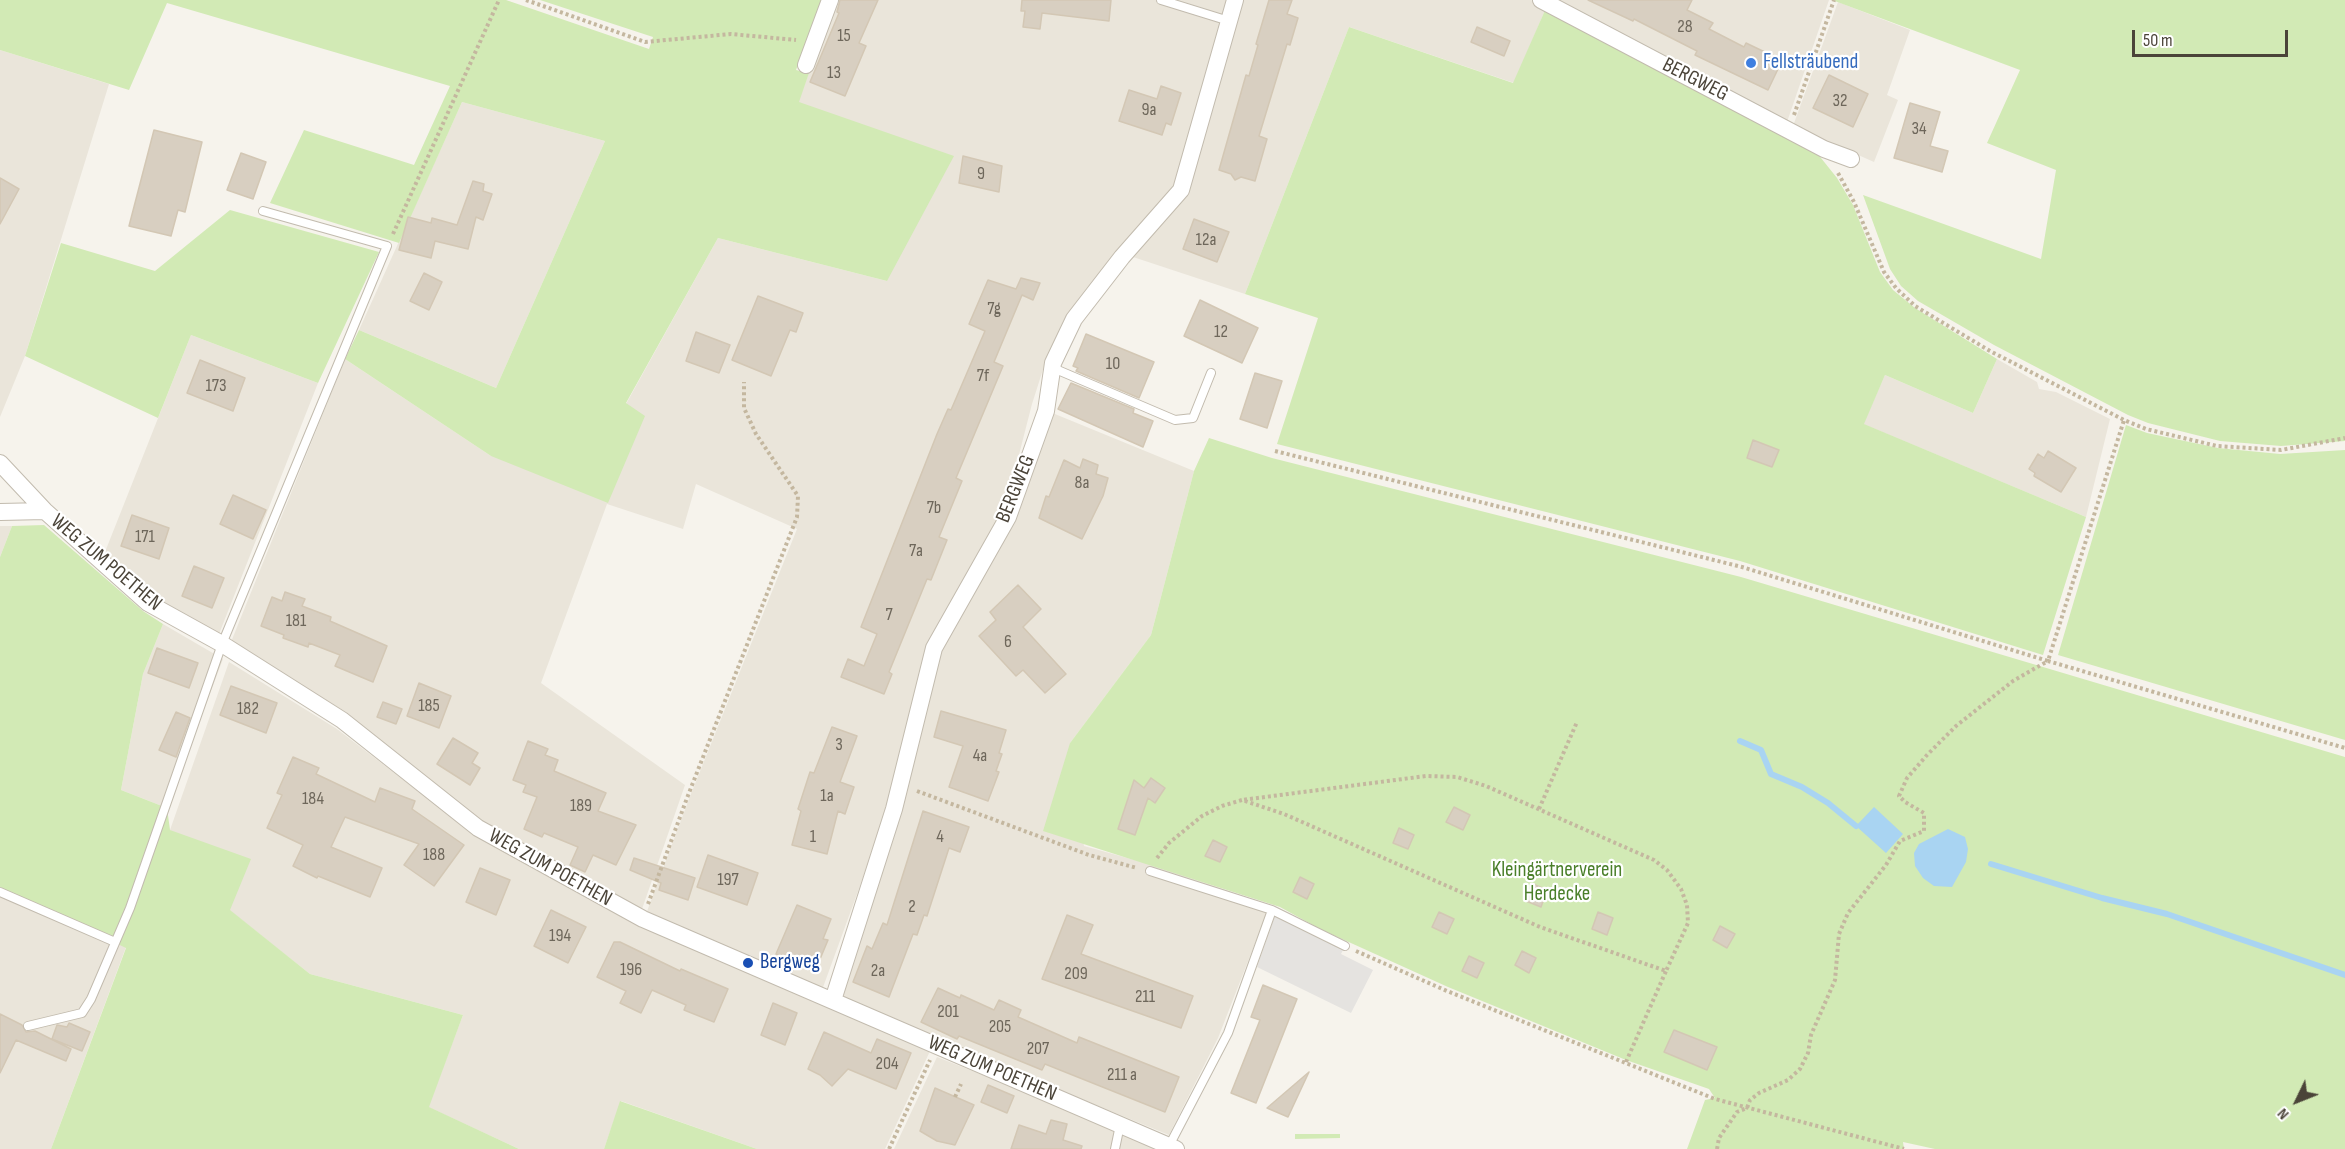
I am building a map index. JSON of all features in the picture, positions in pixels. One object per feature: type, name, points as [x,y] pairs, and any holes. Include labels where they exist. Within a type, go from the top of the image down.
[{"type":"street","points":[[806,65],[830,0]]},
{"type":"street","name":"BERGWEG","points":[[833,1000],[900,784],[934,648],[1008,516],[1046,411],[1053,368],[1074,319],[1122,257],[1181,190],[1235,0]]},
{"type":"street","name":"BERGWEG","points":[[1541,0],[1824,148],[1851,159]]},
{"type":"street","name":"WEG ZUM POETHEN","points":[[0,463],[45,511],[148,603],[222,644],[342,720],[478,828],[643,919],[1172,1148]]},
{"type":"street","points":[[0,513],[45,511]]},
{"type":"lane","points":[[1161,0],[1229,21]]},
{"type":"lane","points":[[28,1026],[82,1013],[91,999],[130,908],[222,644],[387,246],[263,211]]},
{"type":"lane","points":[[1053,368],[1175,420],[1193,418],[1210,373]]},
{"type":"lane","points":[[1150,871],[1272,910],[1345,946]]},
{"type":"lane","points":[[0,892],[115,942]]},
{"type":"lane","points":[[1172,1148],[1228,1033],[1272,910]]},
{"type":"lane","points":[[1115,1149],[1120,1125]]},
{"type":"path","points":[[387,246],[499,0]]},
{"type":"path","points":[[528,0],[645,42],[731,34],[815,41]]},
{"type":"path","points":[[1789,129],[1834,0]]},
{"type":"path","points":[[1824,148],[1854,202],[1884,272],[1896,288],[1915,306],[1990,351],[2146,429],[2217,446],[2281,450],[2345,438]]},
{"type":"path","points":[[643,919],[687,798],[797,518],[798,496],[756,434],[744,408],[744,382]]},
{"type":"path","points":[[1717,1149],[1719,1138],[1737,1112],[1747,1108],[1750,1100],[1788,1080],[1800,1069],[1810,1048],[1811,1035],[1835,980],[1839,934],[1848,913],[1886,865],[1900,841],[1924,831],[1924,813],[1899,796],[1907,778],[1956,726],[2013,681],[2048,661],[2124,420]]},
{"type":"path","points":[[1275,452],[1742,567],[2048,661],[2345,748]]},
{"type":"path","points":[[1539,809],[1577,722]]},
{"type":"path","points":[[900,784],[1089,855],[1150,871],[1160,853],[1187,827],[1222,806],[1242,800],[1425,776],[1457,777],[1486,786],[1654,860],[1667,870],[1680,889],[1687,905],[1688,923],[1626,1062]]},
{"type":"path","points":[[1242,800],[1284,814],[1540,927],[1666,971]]},
{"type":"path","points":[[1345,946],[1447,991],[1715,1099],[1904,1149]]},
{"type":"path","points":[[889,1149],[936,1046]]},
{"type":"path","points":[[955,1097],[961,1084]]},
{"type":"shaded area","points":[[836,0],[1230,0],[1178,189],[1046,360],[1032,404],[1004,513],[930,645],[888,809],[822,990],[646,914],[689,799],[797,529],[696,484],[683,529],[607,504],[541,683],[685,785],[641,912],[482,825],[346,712],[231,642],[345,359],[491,456],[626,404],[718,238],[887,281],[798,102]]},
{"type":"shaded area","points":[[1239,0],[1531,0],[1546,8],[1514,83],[1349,27],[1245,294],[1127,255],[1184,196]]},
{"type":"shaded area","points":[[1547,0],[1829,0],[1787,122]]},
{"type":"shaded area","points":[[1838,2],[1910,30],[1887,95],[1898,100],[1874,162],[1793,126]]},
{"type":"shaded area","points":[[0,50],[109,84],[25,356],[0,417]]},
{"type":"shaded area","points":[[462,102],[605,141],[496,388],[359,330]]},
{"type":"shaded area","points":[[191,335],[318,383],[219,634],[152,596],[103,557]]},
{"type":"shaded area","points":[[1997,359],[2037,382],[2039,389],[2056,392],[2110,419],[2086,517],[1863,424],[1885,375],[1973,413]]},
{"type":"shaded area","points":[[1050,412],[1194,471],[1151,635],[1070,743],[1084,846],[1153,865],[1270,905],[1218,1038],[1169,1135],[837,999],[938,651]]},
{"type":"shaded area","points":[[0,526],[12,526],[0,557]]},
{"type":"shaded area","points":[[163,624],[223,659],[167,808],[121,790],[143,674]]},
{"type":"shaded area","points":[[229,662],[337,729],[474,834],[930,1051],[885,1149],[757,1149],[621,1101],[604,1149],[519,1149],[428,1107],[463,1015],[310,974],[229,910],[170,830]]},
{"type":"shaded area","points":[[0,887],[126,947],[51,1149],[0,1149]]},
{"type":"shaded area","points":[[1275,915],[1344,948],[1341,954],[1373,970],[1351,1013],[1257,967]]},
{"type":"shaded area","points":[[937,1057],[1125,1131],[1164,1149],[894,1149]]},
{"type":"green space","points":[[0,0],[506,0],[649,49],[653,37],[540,0],[822,0],[796,70],[809,73],[799,102],[954,156],[887,281],[718,238],[626,403],[645,416],[608,503],[491,456],[345,359],[359,330],[496,388],[605,141],[462,102],[399,243],[270,203],[304,130],[414,165],[450,86],[167,3],[129,90],[0,50]]},
{"type":"green space","points":[[1832,0],[2345,0],[2345,441],[2281,446],[2220,441],[2148,423],[2128,415],[1994,345],[1918,301],[1901,286],[1890,269],[1863,195],[2041,259],[2056,170],[1987,143],[2020,70]]},
{"type":"green space","points":[[1546,8],[1817,153],[1837,178],[1853,205],[1880,272],[1893,290],[1915,308],[1997,359],[1973,413],[1885,375],[1864,424],[2086,517],[2043,655],[1740,561],[1277,444],[1318,318],[1245,294],[1349,27],[1513,83]]},
{"type":"green space","points":[[230,210],[379,252],[318,383],[191,335],[158,418],[25,356],[61,243],[155,271]]},
{"type":"green space","points":[[2126,425],[2147,433],[2218,448],[2280,454],[2345,450],[2345,740],[2058,655]]},
{"type":"green space","name":"Kleingärtnerverein Herdecke","points":[[1209,438],[1272,458],[1741,577],[2345,757],[2345,1149],[1935,1149],[1903,1142],[1904,1149],[1687,1149],[1705,1100],[1715,1098],[1709,1089],[1626,1060],[1448,987],[1320,929],[1280,907],[1043,831],[1070,743],[1151,635],[1194,471]]},
{"type":"green space","points":[[44,525],[143,611],[163,624],[143,674],[121,790],[167,808],[170,830],[251,859],[230,910],[310,974],[463,1015],[429,1107],[519,1149],[51,1149],[126,948],[0,887],[0,557],[12,526]]},
{"type":"green space","points":[[620,1101],[757,1149],[604,1149]]},
{"type":"green space","points":[[1295,1134],[1340,1134],[1340,1138],[1295,1139]]},
{"type":"water","points":[[1874,807],[1903,834],[1886,853],[1856,826]]},
{"type":"water","points":[[1948,829],[1965,837],[1968,849],[1966,862],[1952,887],[1934,886],[1923,878],[1915,866],[1914,853],[1919,844]]},
{"type":"building","points":[[840,0],[878,0],[859,43],[866,46],[845,96],[810,82],[839,13],[837,12]]},
{"type":"building","points":[[1022,0],[1111,0],[1109,21],[1042,13],[1040,29],[1023,27],[1025,11],[1021,11]]},
{"type":"building","points":[[1269,0],[1292,0],[1287,14],[1298,18],[1290,45],[1287,44],[1259,136],[1267,139],[1255,181],[1241,177],[1235,180],[1231,174],[1219,170],[1246,75],[1249,76]]},
{"type":"building","points":[[1588,0],[1692,0],[1687,10],[1713,23],[1709,29],[1744,47],[1746,43],[1771,55],[1767,63],[1778,69],[1768,90],[1695,55],[1697,51],[1634,19],[1633,21]]},
{"type":"building","points":[[1477,27],[1510,41],[1504,56],[1471,42]]},
{"type":"building","points":[[1829,75],[1868,94],[1853,127],[1813,108]]},
{"type":"building","points":[[1161,86],[1181,93],[1171,125],[1166,123],[1162,135],[1119,121],[1129,90],[1157,99]]},
{"type":"building","points":[[1910,103],[1940,112],[1930,146],[1948,151],[1942,172],[1894,158]]},
{"type":"building","points":[[154,130],[202,142],[185,212],[178,210],[171,236],[129,226]]},
{"type":"building","points":[[241,153],[266,162],[253,199],[227,190]]},
{"type":"building","points":[[963,156],[1002,166],[999,192],[959,183]]},
{"type":"building","points":[[0,178],[19,189],[0,224]]},
{"type":"building","points":[[473,181],[484,184],[483,191],[492,194],[483,220],[476,217],[468,249],[435,241],[431,258],[399,250],[408,217],[431,223],[432,218],[457,225]]},
{"type":"building","points":[[1194,219],[1229,232],[1217,262],[1183,249]]},
{"type":"building","points":[[424,273],[442,282],[429,310],[410,301]]},
{"type":"building","points":[[1021,278],[1040,283],[1033,300],[1022,295],[994,362],[1003,366],[956,478],[962,481],[939,537],[947,540],[931,580],[927,579],[889,672],[892,674],[884,694],[841,677],[848,659],[864,666],[877,634],[861,627],[937,434],[948,409],[951,410],[985,331],[969,324],[988,280],[1016,289]]},
{"type":"building","points":[[758,296],[803,313],[796,332],[790,330],[771,376],[732,360]]},
{"type":"building","points":[[1200,300],[1258,328],[1242,363],[1184,336]]},
{"type":"building","points":[[696,332],[730,345],[719,373],[686,361]]},
{"type":"building","points":[[1086,334],[1154,362],[1139,398],[1076,371],[1078,368],[1073,366]]},
{"type":"building","points":[[200,360],[245,378],[233,411],[187,393]]},
{"type":"building","points":[[1255,373],[1282,381],[1267,428],[1240,419]]},
{"type":"building","points":[[1071,383],[1134,409],[1133,413],[1153,421],[1143,447],[1058,409]]},
{"type":"building","points":[[1753,440],[1779,450],[1772,467],[1747,458]]},
{"type":"building","points":[[2048,451],[2076,468],[2061,492],[2034,476],[2035,473],[2029,469],[2038,454],[2044,458]]},
{"type":"building","points":[[1083,459],[1098,465],[1096,474],[1108,478],[1103,496],[1082,539],[1039,518],[1046,496],[1049,497],[1064,460],[1080,468]]},
{"type":"building","points":[[233,495],[266,510],[253,539],[220,524]]},
{"type":"building","points":[[132,515],[169,528],[159,559],[121,546]]},
{"type":"building","points":[[194,566],[224,578],[212,608],[182,596]]},
{"type":"building","points":[[1018,585],[1041,609],[1023,627],[1066,674],[1045,693],[1023,670],[1016,676],[979,636],[996,620],[990,612]]},
{"type":"building","points":[[285,592],[305,599],[302,606],[331,617],[330,621],[387,646],[373,682],[335,666],[340,655],[309,643],[308,647],[283,638],[284,635],[261,626],[272,597],[282,601]]},
{"type":"building","points":[[157,648],[198,663],[189,688],[148,673]]},
{"type":"building","points":[[419,683],[451,696],[439,728],[407,716]]},
{"type":"building","points":[[231,686],[277,703],[266,733],[220,715]]},
{"type":"building","points":[[383,702],[402,709],[396,724],[377,717]]},
{"type":"building","points":[[941,711],[1006,730],[999,753],[1002,754],[996,771],[999,772],[988,801],[949,787],[963,746],[934,737]]},
{"type":"building","points":[[176,712],[190,718],[176,757],[159,750]]},
{"type":"building","points":[[832,727],[857,736],[840,782],[854,787],[845,814],[838,811],[827,854],[792,845],[801,811],[798,809],[810,772],[814,773]]},
{"type":"building","points":[[453,738],[478,753],[472,763],[480,768],[470,785],[437,764]]},
{"type":"building","points":[[528,741],[548,749],[545,755],[558,760],[554,771],[606,793],[598,811],[636,825],[616,865],[593,855],[585,872],[570,865],[578,847],[544,833],[542,837],[524,829],[537,797],[523,792],[526,785],[513,780]]},
{"type":"building","points":[[293,757],[319,768],[316,774],[375,802],[380,788],[415,801],[412,809],[464,845],[434,886],[404,865],[419,844],[345,817],[331,847],[382,868],[370,897],[318,876],[317,878],[293,866],[303,845],[267,828],[282,795],[277,793]]},
{"type":"building","points":[[1151,778],[1165,788],[1155,803],[1148,798],[1135,835],[1118,829],[1134,780],[1144,788]]},
{"type":"building","points":[[1454,807],[1470,815],[1463,830],[1446,822]]},
{"type":"building","points":[[923,811],[969,827],[960,852],[949,848],[927,916],[924,915],[917,935],[913,934],[889,997],[853,982],[867,946],[872,949],[883,923],[887,925]]},
{"type":"building","points":[[1399,828],[1414,835],[1408,849],[1393,843]]},
{"type":"building","points":[[1213,840],[1227,847],[1220,862],[1205,856]]},
{"type":"building","points":[[708,855],[758,873],[747,905],[697,887]]},
{"type":"building","points":[[634,858],[695,878],[688,900],[659,890],[661,883],[630,870]]},
{"type":"building","points":[[480,868],[510,880],[496,915],[466,902]]},
{"type":"building","points":[[1300,877],[1314,884],[1307,899],[1293,892]]},
{"type":"building","points":[[1533,884],[1547,890],[1541,907],[1526,901]]},
{"type":"building","points":[[797,905],[831,919],[823,939],[828,940],[815,971],[776,954]]},
{"type":"building","points":[[551,910],[586,927],[568,963],[534,946]]},
{"type":"building","points":[[1439,912],[1454,919],[1447,934],[1432,927]]},
{"type":"building","points":[[1598,912],[1613,918],[1607,935],[1592,929]]},
{"type":"building","points":[[1067,915],[1093,925],[1081,954],[1193,996],[1181,1028],[1042,979]]},
{"type":"building","points":[[1720,926],[1735,934],[1727,948],[1713,940]]},
{"type":"building","points":[[614,942],[620,942],[680,971],[681,969],[728,989],[714,1022],[684,1010],[686,1005],[652,990],[641,1013],[620,1003],[626,991],[597,977]]},
{"type":"building","points":[[1522,951],[1536,958],[1529,973],[1515,965]]},
{"type":"building","points":[[1469,956],[1484,963],[1477,978],[1462,971]]},
{"type":"building","points":[[1263,985],[1297,999],[1256,1103],[1231,1093],[1260,1020],[1251,1017]]},
{"type":"building","points":[[938,988],[960,998],[961,995],[994,1010],[999,1000],[1021,1010],[1018,1017],[1077,1043],[1079,1037],[1179,1077],[1165,1112],[1045,1064],[1042,1070],[959,1036],[957,1039],[921,1022]]},
{"type":"building","points":[[773,1003],[797,1013],[785,1045],[761,1035]]},
{"type":"building","points":[[0,1014],[22,1025],[26,1032],[35,1031],[71,1049],[66,1061],[16,1040],[0,1073]]},
{"type":"building","points":[[69,1023],[90,1032],[82,1051],[52,1039],[57,1025],[67,1027]]},
{"type":"building","points":[[1674,1030],[1717,1047],[1707,1070],[1664,1052]]},
{"type":"building","points":[[824,1032],[871,1053],[877,1039],[911,1053],[896,1089],[848,1069],[832,1086],[820,1075],[808,1069]]},
{"type":"building","points":[[1309,1072],[1288,1117],[1267,1108]]},
{"type":"building","points":[[988,1085],[1014,1096],[1007,1113],[981,1102]]},
{"type":"building","points":[[935,1088],[974,1105],[955,1145],[937,1141],[920,1131]]},
{"type":"building","points":[[1051,1120],[1067,1124],[1063,1140],[1082,1146],[1081,1149],[1011,1149],[1019,1125],[1046,1134]]},
{"type":"waterway","points":[[1740,741],[1761,750],[1771,774],[1802,787],[1828,803],[1856,826]]},
{"type":"waterway","points":[[1991,864],[2102,898],[2167,914],[2345,975]]},
{"type":"place","name":"Fellsträubend","points":[[1751,63]]},
{"type":"place","name":"Bergweg","points":[[748,963]]}]
